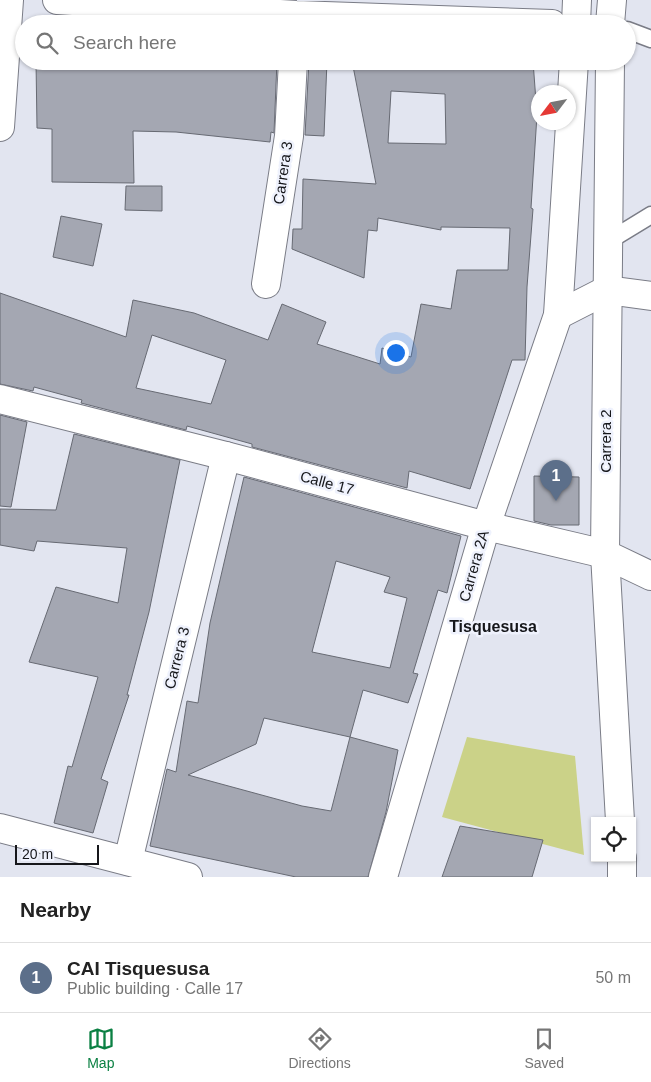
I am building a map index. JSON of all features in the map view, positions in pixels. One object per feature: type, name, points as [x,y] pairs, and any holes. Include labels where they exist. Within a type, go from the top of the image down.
[{"type":"street","points":[[0,127],[8,0]]},
{"type":"street","points":[[57,0],[343,15]]},
{"type":"street","points":[[576,15],[577,0]]},
{"type":"street","name":"Carrera 3","points":[[266,284],[288,136],[292,70]]},
{"type":"street","points":[[558,315],[573,70]]},
{"type":"street","name":"Carrera 2","points":[[610,70],[605,554],[620,817]]},
{"type":"street","points":[[558,315],[607,290],[651,296]]},
{"type":"street","name":"Carrera 2A","points":[[383,877],[486,526],[558,315]]},
{"type":"street","name":"Calle 17","points":[[0,399],[226,456],[486,526],[605,554],[651,576]]},
{"type":"street","name":"Carrera 3","points":[[128,861],[226,456]]},
{"type":"street","points":[[0,828],[188,877]]},
{"type":"street","points":[[622,862],[622,877]]},
{"type":"lane","points":[[636,32],[651,39]]},
{"type":"lane","points":[[607,242],[651,214]]},
{"type":"green space","points":[[467,737],[575,756],[584,855],[442,817]]},
{"type":"building","points":[[36,70],[277,70],[274,133],[271,132],[270,142],[176,132],[133,131],[134,183],[52,182],[52,129],[37,128]]},
{"type":"building","points":[[309,70],[327,70],[324,136],[305,135]]},
{"type":"building","points":[[354,70],[534,70],[535,85],[531,85],[531,130],[536,130],[525,360],[512,360],[470,489],[409,471],[407,488],[252,447],[252,444],[187,426],[186,430],[81,403],[82,400],[34,387],[33,391],[0,384],[0,293],[126,337],[133,300],[194,313],[268,340],[282,304],[326,322],[317,344],[380,364],[382,348],[411,357],[421,304],[451,309],[457,270],[508,270],[510,228],[441,227],[441,230],[378,218],[377,231],[368,230],[364,278],[292,249],[293,229],[302,229],[303,179],[376,184]],"holes":[[[391,91],[445,94],[446,144],[388,143]],[[152,335],[226,360],[211,404],[136,388]]]},
{"type":"building","points":[[126,186],[162,186],[162,211],[125,210]]},
{"type":"building","points":[[61,216],[102,224],[93,266],[53,257]]},
{"type":"building","points":[[0,415],[27,422],[11,507],[0,506]]},
{"type":"building","points":[[74,434],[180,460],[149,612],[127,695],[129,695],[101,779],[108,782],[93,833],[54,823],[68,766],[72,767],[98,677],[29,662],[56,587],[118,603],[127,548],[37,541],[34,551],[0,545],[0,509],[56,510]]},
{"type":"building","points":[[534,476],[579,477],[579,525],[551,525],[534,521]]},
{"type":"building","points":[[244,477],[461,536],[447,593],[438,590],[413,673],[418,674],[408,703],[363,690],[350,737],[398,750],[386,812],[368,877],[296,877],[150,846],[167,769],[176,772],[187,701],[198,703],[210,623]],"holes":[[[336,561],[390,577],[384,592],[407,598],[390,668],[312,652]],[[264,718],[350,737],[331,811],[302,806],[188,775],[256,744]]]},
{"type":"building","points":[[460,826],[543,840],[532,877],[442,877]]},
{"type":"place","name":"CAI Tisquesusa","points":[[556,501]]},
{"type":"district","name":"Tisquesusa","points":[[493,626]]}]
